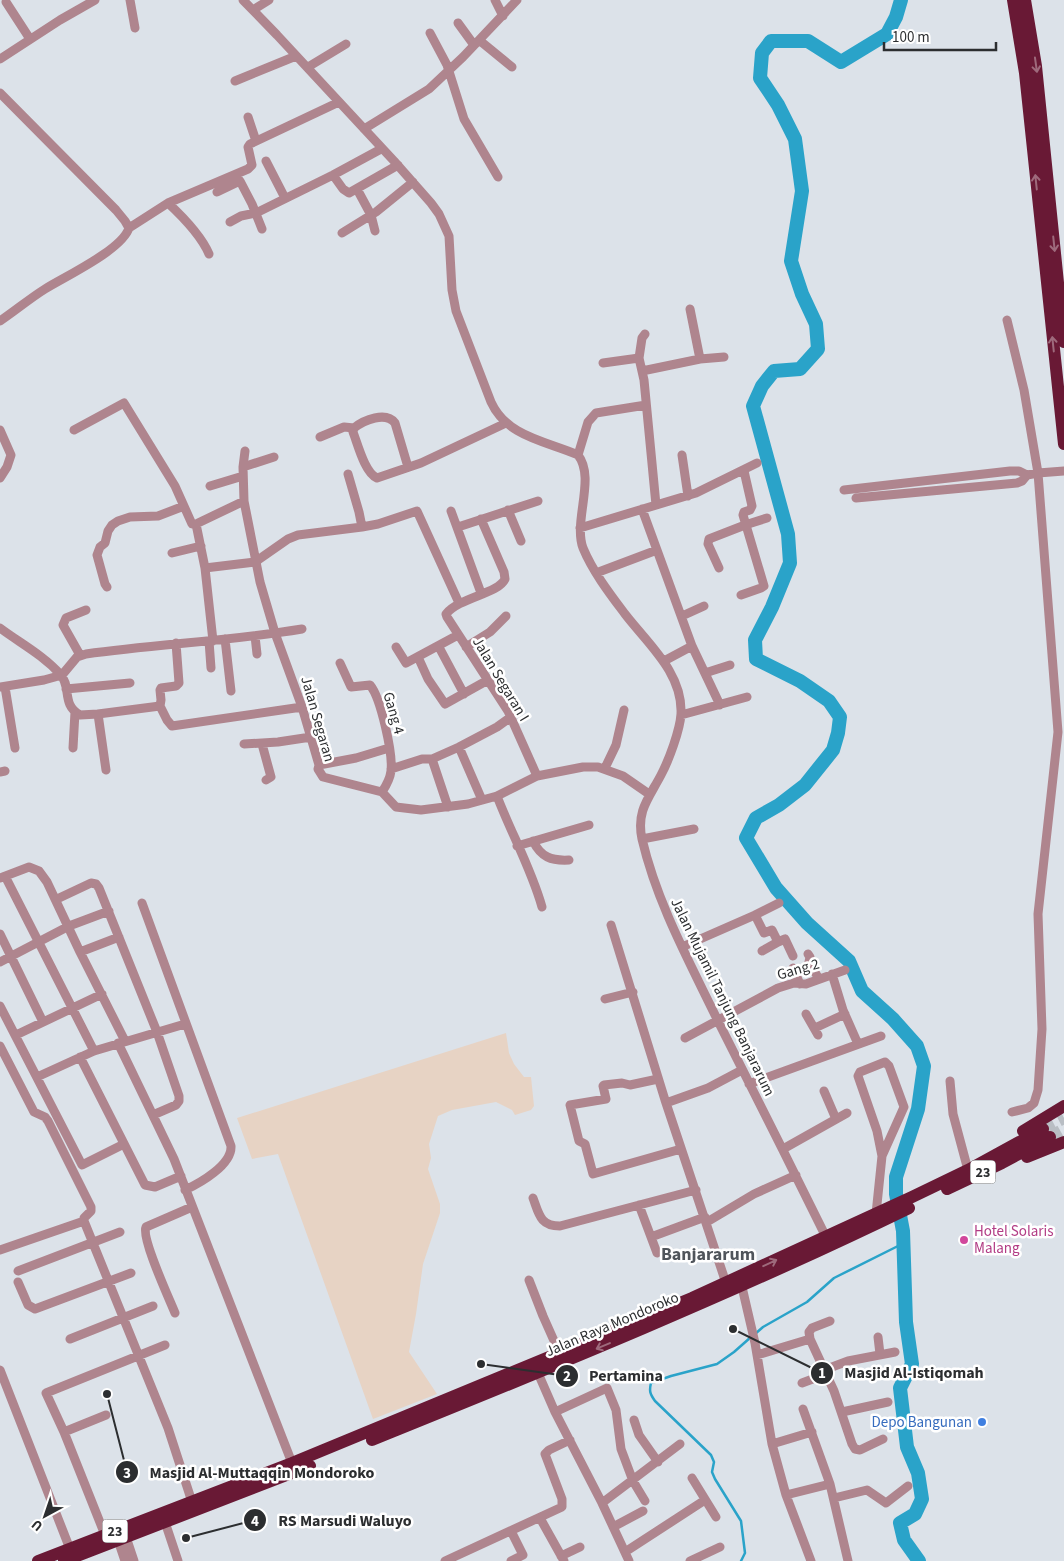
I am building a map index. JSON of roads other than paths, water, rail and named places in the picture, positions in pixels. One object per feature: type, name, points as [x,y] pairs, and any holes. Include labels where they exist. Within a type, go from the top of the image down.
[{"type":"highway","points":[[1013,0],[1025,73],[1064,444]]},
{"type":"highway","points":[[1025,0],[1036,66],[1064,342]]},
{"type":"highway","name":"Jalan Raya Mondoroko","points":[[914,1201],[968,1170],[1004,1156],[1017,1135],[1064,1106]]},
{"type":"highway","name":"Jalan Raya Mondoroko","points":[[38,1561],[105,1535],[193,1506],[514,1377],[559,1352],[726,1283],[826,1237],[914,1201],[1046,1133]]},
{"type":"highway","points":[[1004,1156],[1024,1158],[1064,1142]]},
{"type":"highway","name":"Jalan Raya Mondoroko","points":[[514,1377],[538,1373],[742,1287],[884,1214]]},
{"type":"highway","name":"Jalan Raya Mondoroko","points":[[64,1561],[165,1522],[193,1506],[292,1463],[470,1395]]},
{"type":"street","points":[[0,59],[95,0]]},
{"type":"street","points":[[130,0],[135,28]]},
{"type":"street","points":[[243,0],[308,67],[431,203],[446,230],[450,250],[452,290],[456,311],[491,402],[498,415],[520,432],[578,455],[588,422],[596,413],[646,405]]},
{"type":"street","points":[[252,10],[268,0]]},
{"type":"street","points":[[495,0],[503,16]]},
{"type":"street","points":[[364,129],[429,89],[449,71],[517,0]]},
{"type":"street","points":[[6,2],[30,39]]},
{"type":"street","points":[[458,24],[476,43],[512,67]]},
{"type":"street","points":[[430,33],[447,65],[464,118],[498,177]]},
{"type":"street","points":[[308,67],[346,44]]},
{"type":"street","points":[[235,81],[296,56]]},
{"type":"street","points":[[0,93],[116,210],[129,228]]},
{"type":"street","points":[[0,321],[43,290],[109,251],[126,234],[129,228],[168,203],[248,169],[252,165],[248,148],[256,141],[339,102]]},
{"type":"street","points":[[248,117],[256,141]]},
{"type":"street","points":[[230,222],[241,216],[256,213],[381,149]]},
{"type":"street","points":[[266,161],[285,198]]},
{"type":"street","points":[[333,175],[349,193],[398,165]]},
{"type":"street","points":[[217,192],[240,181],[262,229]]},
{"type":"street","points":[[342,233],[394,199],[413,182]]},
{"type":"street","points":[[357,189],[371,215],[375,231]]},
{"type":"street","points":[[168,203],[194,231],[205,245],[209,254]]},
{"type":"street","points":[[690,309],[700,358]]},
{"type":"street","points":[[1007,320],[1024,390],[1038,473],[1058,732],[1038,914],[1042,1029],[1038,1090],[1034,1103],[1028,1108],[1012,1112]]},
{"type":"street","points":[[645,334],[642,338],[639,358],[646,405],[656,505]]},
{"type":"street","points":[[642,371],[700,358],[724,357]]},
{"type":"street","points":[[603,362],[639,358]]},
{"type":"street","points":[[74,430],[124,402],[175,486],[192,524],[196,524],[244,501]]},
{"type":"street","points":[[320,437],[344,427],[354,428],[359,424],[383,417],[392,419],[415,465]]},
{"type":"street","points":[[354,428],[353,432],[372,476],[380,478],[415,465],[506,423]]},
{"type":"street","points":[[0,430],[11,455],[7,467],[0,478]]},
{"type":"street","name":"Jalan Segaran","points":[[244,451],[244,501],[255,562],[275,633],[302,707],[320,773],[325,778],[382,792],[393,806],[421,810],[482,800],[497,796],[537,776],[583,767],[605,768],[623,776],[649,794]]},
{"type":"street","name":"Jalan Mujamil Tanjung Banjararum","points":[[578,455],[583,461],[585,474],[580,528],[584,548],[596,573],[624,614],[664,661],[678,688],[681,715],[671,753],[649,794],[640,818],[642,839],[656,884],[682,947],[826,1237]]},
{"type":"street","points":[[682,455],[688,496]]},
{"type":"street","points":[[210,486],[274,457]]},
{"type":"street","points":[[580,528],[688,496],[744,471],[757,463]]},
{"type":"street","points":[[844,490],[1019,470],[1027,475]]},
{"type":"street","points":[[742,595],[764,586],[743,515],[752,506],[744,471]]},
{"type":"street","points":[[856,498],[1017,483],[1022,481],[1027,475],[1064,471]]},
{"type":"street","points":[[348,474],[362,527]]},
{"type":"street","points":[[935,479],[936,490]]},
{"type":"street","points":[[458,527],[538,500]]},
{"type":"street","points":[[107,587],[98,555],[100,547],[106,541],[108,531],[112,525],[130,517],[158,516],[184,506]]},
{"type":"street","points":[[642,509],[692,646],[720,705]]},
{"type":"street","points":[[451,510],[481,593]]},
{"type":"street","points":[[508,510],[521,541]]},
{"type":"street","points":[[205,568],[255,562],[288,538],[298,535],[378,524],[418,511],[460,603],[499,586],[504,579],[504,572],[482,519]]},
{"type":"street","points":[[719,568],[708,544],[709,539],[767,518]]},
{"type":"street","points":[[196,524],[205,568],[211,641],[211,668]]},
{"type":"street","points":[[172,553],[201,546]]},
{"type":"street","points":[[596,573],[657,550]]},
{"type":"street","name":"Jalan Segaran I","points":[[460,603],[446,614],[448,619],[511,717],[537,776]]},
{"type":"street","points":[[682,616],[704,606]]},
{"type":"street","points":[[80,655],[63,624],[66,618],[86,610]]},
{"type":"street","points":[[466,647],[490,632],[506,616]]},
{"type":"street","points":[[0,628],[62,675],[70,706],[80,715],[160,706]]},
{"type":"street","points":[[15,748],[2,687],[62,675],[80,655],[302,629]]},
{"type":"street","points":[[396,647],[405,664],[458,635]]},
{"type":"street","points":[[254,636],[257,654]]},
{"type":"street","points":[[225,639],[231,691]]},
{"type":"street","points":[[176,644],[180,681],[176,686],[160,689],[160,706],[169,723],[175,726],[302,707]]},
{"type":"street","points":[[664,661],[692,646]]},
{"type":"street","points":[[440,649],[464,694]]},
{"type":"street","points":[[418,657],[444,703],[447,704],[488,680]]},
{"type":"street","name":"Gang 4","points":[[340,663],[351,687],[370,685],[374,690],[382,713],[391,769],[389,779],[382,792]]},
{"type":"street","points":[[705,673],[730,665]]},
{"type":"street","points":[[66,689],[130,683]]},
{"type":"street","points":[[681,715],[747,697]]},
{"type":"street","points":[[605,768],[616,745],[624,710]]},
{"type":"street","points":[[73,748],[75,712]]},
{"type":"street","points":[[98,714],[106,770]]},
{"type":"street","points":[[391,769],[422,759],[432,759],[497,727],[511,717]]},
{"type":"street","points":[[244,744],[262,744],[310,737]]},
{"type":"street","points":[[262,744],[271,777],[266,780]]},
{"type":"street","points":[[459,747],[482,800]]},
{"type":"street","points":[[319,765],[356,758],[389,748]]},
{"type":"street","points":[[432,759],[448,807]]},
{"type":"street","points":[[497,796],[517,846],[533,879],[542,907]]},
{"type":"street","points":[[517,846],[589,824]]},
{"type":"street","points":[[642,839],[694,829]]},
{"type":"street","points":[[533,841],[537,849],[548,858],[569,860]]},
{"type":"street","points":[[94,1051],[39,941],[2,877],[28,867],[34,868],[45,877],[57,899],[80,952],[102,994],[181,1176],[292,1463]]},
{"type":"street","points":[[57,899],[91,883],[96,884],[99,888],[157,1032],[180,1099],[176,1105],[153,1115]]},
{"type":"street","points":[[142,903],[185,1024],[230,1141],[231,1151],[224,1163],[208,1177],[185,1190]]},
{"type":"street","points":[[682,947],[779,903]]},
{"type":"street","points":[[0,962],[68,926],[109,911]]},
{"type":"street","points":[[755,915],[763,932],[767,934],[772,930],[778,942]]},
{"type":"street","points":[[611,925],[658,1079],[726,1283]]},
{"type":"street","points":[[0,934],[42,1022]]},
{"type":"street","points":[[80,952],[118,937]]},
{"type":"street","points":[[762,951],[785,939],[793,956]]},
{"type":"street","points":[[808,954],[810,963],[819,979]]},
{"type":"street","points":[[793,968],[800,984]]},
{"type":"street","name":"Gang 2","points":[[685,1038],[778,988],[794,983],[806,984],[845,970]]},
{"type":"street","points":[[832,974],[845,1014],[858,1044]]},
{"type":"street","points":[[605,999],[632,992]]},
{"type":"street","points":[[16,1035],[102,994]]},
{"type":"street","points":[[0,1006],[82,1165]]},
{"type":"street","points":[[806,1014],[817,1031],[845,1014]]},
{"type":"street","points":[[38,1077],[94,1051],[185,1024]]},
{"type":"street","points":[[749,1084],[880,1036]]},
{"type":"street","points":[[0,1046],[33,1111],[45,1117],[48,1121],[91,1207],[91,1211],[85,1216],[84,1221],[168,1428],[193,1506]]},
{"type":"street","points":[[80,1057],[145,1185],[155,1186],[181,1176]]},
{"type":"street","points":[[882,1156],[894,1127],[904,1111],[904,1103],[886,1062],[860,1072],[858,1076],[877,1131],[882,1156],[884,1214]]},
{"type":"street","points":[[666,1103],[708,1088],[742,1070]]},
{"type":"street","points":[[658,1079],[630,1085],[622,1083],[604,1084],[606,1099],[570,1105],[579,1141],[585,1144],[590,1175],[682,1148]]},
{"type":"street","points":[[950,1081],[953,1114],[968,1170]]},
{"type":"street","points":[[824,1092],[836,1119]]},
{"type":"street","points":[[782,1148],[847,1113]]},
{"type":"street","points":[[877,1131],[894,1127]]},
{"type":"street","points":[[73,1170],[124,1144]]},
{"type":"street","points":[[651,1237],[706,1220],[754,1194],[796,1175]]},
{"type":"street","points":[[533,1198],[544,1222],[554,1226],[566,1225],[696,1190]]},
{"type":"street","points":[[639,1204],[657,1253]]},
{"type":"street","points":[[175,1313],[144,1232],[146,1227],[192,1207]]},
{"type":"street","points":[[0,1250],[84,1221]]},
{"type":"street","points":[[18,1271],[120,1232]]},
{"type":"street","points":[[18,1282],[28,1305],[35,1309],[131,1273]]},
{"type":"street","points":[[529,1280],[559,1352]]},
{"type":"street","points":[[742,1287],[755,1343],[772,1444],[786,1494],[811,1561]]},
{"type":"street","points":[[70,1339],[153,1306]]},
{"type":"street","points":[[830,1322],[812,1328],[809,1332],[810,1339],[842,1412],[852,1444],[855,1449],[860,1450],[883,1439]]},
{"type":"street","points":[[878,1337],[880,1354]]},
{"type":"street","points":[[757,1355],[810,1339]]},
{"type":"street","points":[[105,1535],[64,1432],[46,1393],[165,1344]]},
{"type":"street","points":[[802,1383],[848,1360],[895,1352]]},
{"type":"street","points":[[0,1370],[70,1549]]},
{"type":"street","points":[[538,1373],[555,1412],[602,1503],[626,1558],[705,1500]]},
{"type":"street","points":[[555,1412],[606,1388],[616,1410],[621,1449],[633,1481],[644,1501]]},
{"type":"street","points":[[842,1412],[888,1402]]},
{"type":"street","points":[[803,1410],[830,1484],[848,1561]]},
{"type":"street","points":[[64,1432],[106,1415]]},
{"type":"street","points":[[634,1420],[639,1435],[658,1462]]},
{"type":"street","points":[[772,1444],[812,1432]]},
{"type":"street","points":[[445,1561],[558,1510],[563,1503],[545,1454],[549,1450],[570,1440]]},
{"type":"street","points":[[602,1503],[680,1444]]},
{"type":"street","points":[[692,1478],[716,1517]]},
{"type":"street","points":[[786,1494],[830,1484]]},
{"type":"street","points":[[834,1498],[867,1490],[886,1503],[908,1486]]},
{"type":"street","points":[[613,1527],[643,1511]]},
{"type":"street","points":[[540,1518],[563,1559],[580,1547]]},
{"type":"street","points":[[165,1522],[178,1561]]},
{"type":"street","points":[[510,1531],[523,1554],[511,1561]]},
{"type":"street","points":[[122,1539],[125,1561]]},
{"type":"street","points":[[122,1539],[134,1561]]},
{"type":"street","points":[[690,1561],[720,1547]]},
{"type":"waterway","points":[[901,0],[896,17],[887,34],[841,62],[808,41],[771,41],[762,53],[760,78],[778,105],[795,139],[802,191],[791,261],[802,294],[816,324],[818,349],[800,369],[774,371],[762,386],[753,406],[788,534],[790,563],[772,607],[755,640],[756,659],[800,681],[829,701],[840,717],[833,750],[805,785],[779,805],[756,818],[746,838],[776,888],[807,923],[849,961],[862,991],[893,1019],[917,1046],[924,1066],[918,1109],[896,1177],[896,1194],[903,1231],[906,1322],[912,1364],[900,1388],[907,1447],[918,1473],[922,1499],[915,1514],[900,1523],[904,1540],[919,1561]]},
{"type":"waterway","points":[[755,1334],[763,1327],[807,1302],[834,1278],[904,1243]]},
{"type":"waterway","points":[[741,1561],[745,1553],[741,1521],[715,1479],[712,1472],[714,1462],[711,1455],[655,1401],[650,1388],[651,1383],[717,1364],[751,1337]]},
{"type":"tunnel","points":[[1043,1129],[1064,1118]]},
{"type":"tunnel","points":[[1050,1137],[1064,1129]]},
{"type":"place","name":"Hotel Solaris Malang","points":[[964,1240]]},
{"type":"place","name":"Masjid Al-Istiqomah","points":[[733,1329]]},
{"type":"place","name":"Pertamina","points":[[481,1364]]},
{"type":"place","name":"Masjid Al-Muttaqqin Mondoroko","points":[[107,1394]]},
{"type":"place","name":"Depo Bangunan","points":[[982,1422]]},
{"type":"place","name":"RS Marsudi Waluyo","points":[[186,1538]]},
{"type":"district","name":"Banjararum","points":[[708,1254]]}]
